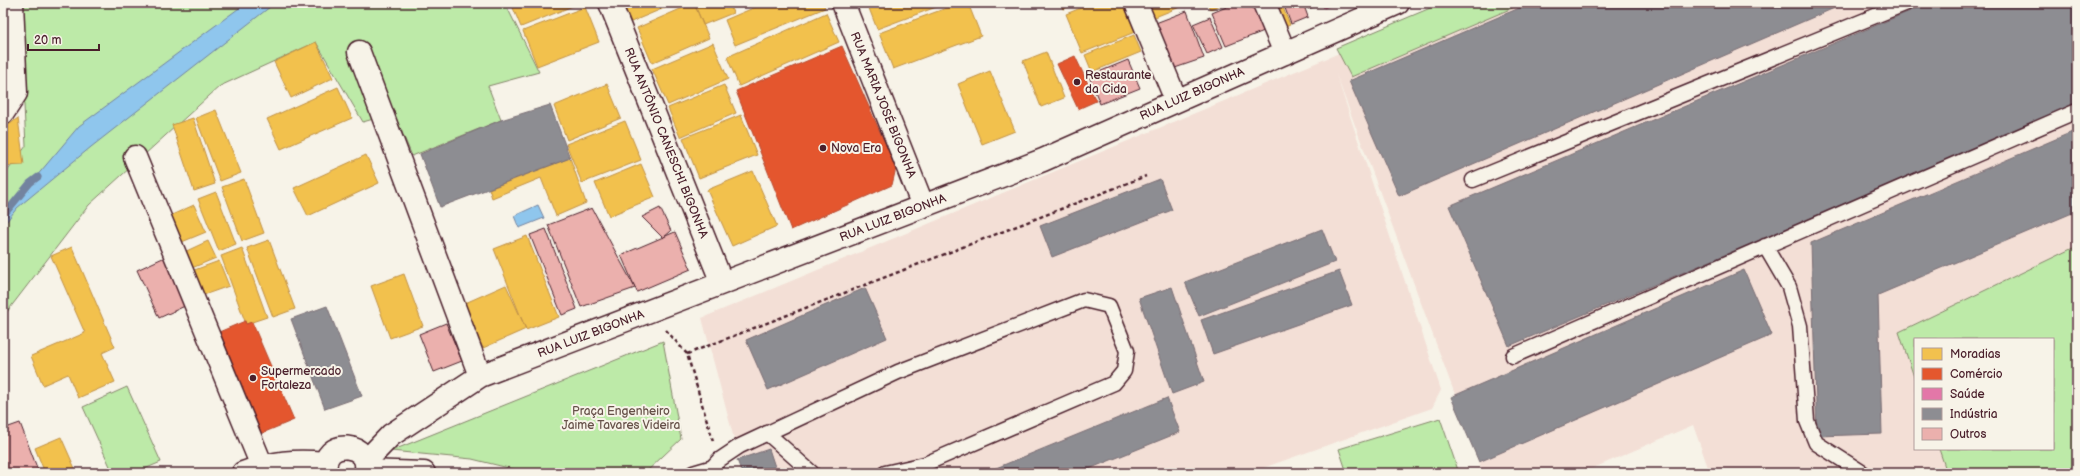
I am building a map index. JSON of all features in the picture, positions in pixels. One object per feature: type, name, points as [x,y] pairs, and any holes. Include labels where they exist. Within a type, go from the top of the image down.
[{"type":"street","points":[[3,112],[16,93],[12,3]]},
{"type":"street","name":"RUA ANTÔNIO CANESCHI BIGONHA","points":[[610,3],[722,283]]},
{"type":"street","name":"RUA MARIA JOSÉ BIGONHA","points":[[843,3],[923,206]]},
{"type":"street","points":[[1136,3],[1176,100]]},
{"type":"street","points":[[1264,3],[1285,53]]},
{"type":"street","name":"RUA LUIZ BIGONHA","points":[[363,463],[391,436],[480,376],[1043,160],[1398,3]]},
{"type":"street","points":[[359,52],[480,376]]},
{"type":"street","points":[[134,157],[253,470],[298,460],[326,468],[329,455],[336,449],[345,446],[363,463],[424,473]]},
{"type":"lane","points":[[1473,180],[1907,3]]},
{"type":"lane","points":[[1513,356],[2077,111]]},
{"type":"lane","points":[[1765,246],[1789,287],[1800,326],[1807,421],[1816,443],[1863,473]]},
{"type":"lane","points":[[693,473],[712,467],[740,446],[898,372],[1084,300],[1108,306],[1127,351],[1124,371],[1114,383],[925,464],[885,473]]},
{"type":"lane","points":[[767,433],[812,473]]},
{"type":"path","points":[[687,354],[1146,176]]},
{"type":"path","points":[[650,311],[687,354],[712,467]]},
{"type":"shaded area","points":[[1455,3],[2077,3],[2077,246],[1899,332],[1914,377],[1914,450],[1939,450],[1947,473],[1710,473],[1693,425],[1582,473],[1482,473],[1457,400],[1336,74],[1441,390],[1432,408],[1249,473],[743,473],[702,318],[1330,57]]},
{"type":"green space","points":[[19,3],[505,3],[539,72],[488,86],[501,120],[412,156],[394,113],[363,122],[316,42],[220,86],[89,205],[3,317],[3,177],[26,146]]},
{"type":"green space","points":[[1442,3],[1524,3],[1351,77],[1336,48]]},
{"type":"green space","points":[[2077,246],[2077,473],[1947,473],[1939,450],[2054,450],[2054,338],[1914,338],[1914,377],[1899,332]]},
{"type":"green space","name":"Praça Engenheiro Jaime Tavares Videira","points":[[663,341],[681,439],[645,473],[529,473],[472,459],[391,451]]},
{"type":"green space","points":[[127,387],[161,462],[135,473],[113,473],[83,407]]},
{"type":"green space","points":[[1440,418],[1459,473],[1347,473],[1339,449]]},
{"type":"water","points":[[246,3],[275,3],[91,147],[17,208],[3,226],[3,216],[79,126]]},
{"type":"water","points":[[538,205],[544,218],[519,228],[514,216]]},
{"type":"building: Moradias","points":[[511,3],[580,3],[521,27]]},
{"type":"building: Moradias","points":[[623,3],[676,3],[631,22]]},
{"type":"building: Moradias","points":[[694,3],[709,38],[652,63],[637,28]]},
{"type":"building: Moradias","points":[[694,3],[729,3],[733,13],[703,25]]},
{"type":"building: Moradias","points":[[765,3],[823,3],[825,8],[735,45],[725,20]]},
{"type":"building: Moradias","points":[[867,3],[947,3],[877,29]]},
{"type":"building: Moradias","points":[[960,3],[968,3],[981,36],[893,69],[879,33]]},
{"type":"building: Moradias","points":[[1060,3],[1078,3],[1063,9]]},
{"type":"building: Moradias","points":[[1093,3],[1123,3],[1135,32],[1082,53],[1066,14]]},
{"type":"building: Moradias","points":[[1143,3],[1190,3],[1150,19]]},
{"type":"building: Moradias","points":[[1207,3],[1226,3],[1210,9]]},
{"type":"building: Moradias","points":[[1267,3],[1281,3],[1290,25],[1278,30]]},
{"type":"building: Moradias","points":[[585,7],[599,42],[537,66],[523,31]]},
{"type":"building: Moradias","points":[[826,13],[839,42],[739,86],[727,57]]},
{"type":"building: Moradias","points":[[1134,35],[1141,52],[1092,72],[1085,55]]},
{"type":"building: Moradias","points":[[316,42],[333,78],[291,98],[274,62]]},
{"type":"building: Moradias","points":[[713,43],[728,79],[668,105],[652,69]]},
{"type":"building: Moradias","points":[[1046,52],[1064,98],[1041,107],[1023,61]]},
{"type":"building: Moradias","points":[[990,71],[1015,131],[982,144],[958,84]]},
{"type":"building: Moradias","points":[[607,84],[621,118],[567,140],[554,106]]},
{"type":"building: Moradias","points":[[724,85],[736,113],[680,137],[668,108]]},
{"type":"building: Moradias","points":[[338,87],[352,118],[281,149],[267,119]]},
{"type":"building: Moradias","points":[[216,110],[241,173],[220,181],[196,118]]},
{"type":"building: Moradias","points":[[741,115],[757,155],[699,178],[683,138]]},
{"type":"building: Moradias","points":[[18,118],[24,165],[3,166],[3,129]]},
{"type":"building: Moradias","points":[[193,118],[215,184],[194,191],[172,125]]},
{"type":"building: Moradias","points":[[625,121],[641,160],[582,183],[566,144]]},
{"type":"building: Moradias","points":[[366,155],[379,183],[308,216],[294,188]]},
{"type":"building: Moradias","points":[[570,158],[586,203],[556,216],[541,178],[492,198],[489,189]]},
{"type":"building: Moradias","points":[[641,164],[655,197],[609,216],[595,183]]},
{"type":"building: Moradias","points":[[753,171],[777,226],[732,246],[707,190]]},
{"type":"building: Moradias","points":[[244,179],[264,233],[242,241],[222,187]]},
{"type":"building: Moradias","points":[[216,192],[236,244],[219,251],[198,199]]},
{"type":"building: Moradias","points":[[194,205],[206,232],[177,244],[165,218]]},
{"type":"building: Moradias","points":[[527,236],[559,317],[526,330],[494,249]]},
{"type":"building: Moradias","points":[[269,240],[295,309],[273,317],[247,248]]},
{"type":"building: Moradias","points":[[208,241],[216,258],[187,270],[180,254]]},
{"type":"building: Moradias","points":[[72,247],[115,347],[102,353],[115,382],[78,398],[68,374],[43,385],[31,356],[85,333],[51,256]]},
{"type":"building: Moradias","points":[[242,248],[267,317],[246,324],[221,256]]},
{"type":"building: Moradias","points":[[219,261],[229,286],[198,297],[189,272]]},
{"type":"building: Moradias","points":[[404,274],[423,326],[390,338],[371,286]]},
{"type":"building: Moradias","points":[[506,285],[526,329],[483,348],[463,304]]},
{"type":"building: Moradias","points":[[61,437],[77,473],[45,473],[35,448]]},
{"type":"building: Comércio","name":"Nova Era","points":[[842,46],[896,168],[892,185],[791,230],[736,91]]},
{"type":"building: Comércio","name":"Restaurante da Cida","points":[[1075,56],[1096,101],[1078,109],[1057,64]]},
{"type":"building: Comércio","name":"Supermercado Fortaleza","points":[[245,321],[246,324],[252,322],[294,420],[255,436],[212,335]]},
{"type":"building: Saúde","points":[[1322,3],[1336,3],[1324,8]]},
{"type":"building: Indústria","points":[[1531,3],[1846,3],[1399,196],[1349,81]]},
{"type":"building: Indústria","points":[[1929,3],[2077,3],[2077,106],[1509,346],[1449,206]]},
{"type":"building: Indústria","points":[[550,105],[570,158],[440,207],[420,154],[501,120]]},
{"type":"building: Indústria","points":[[2077,130],[2077,211],[1878,295],[1882,434],[1817,436],[1811,243]]},
{"type":"building: Indústria","points":[[1160,179],[1172,210],[1052,257],[1040,226]]},
{"type":"building: Indústria","points":[[1322,229],[1335,262],[1199,316],[1185,282]]},
{"type":"building: Indústria","points":[[1744,270],[1772,335],[1479,462],[1451,397]]},
{"type":"building: Indústria","points":[[1339,271],[1352,305],[1213,354],[1201,320]]},
{"type":"building: Indústria","points":[[1172,287],[1204,382],[1172,394],[1139,298]]},
{"type":"building: Indústria","points":[[865,288],[887,338],[768,390],[746,340]]},
{"type":"building: Indústria","points":[[327,306],[362,396],[325,409],[291,319]]},
{"type":"building: Indústria","points":[[1167,398],[1180,432],[1079,473],[984,473]]},
{"type":"building: Indústria","points":[[769,449],[777,473],[742,473],[737,460]]},
{"type":"building: Outros","points":[[1236,3],[1252,3],[1264,31],[1226,46],[1212,13]]},
{"type":"building: Outros","points":[[1283,3],[1303,3],[1308,17],[1291,24]]},
{"type":"building: Outros","points":[[1305,3],[1319,3],[1320,4],[1308,9]]},
{"type":"building: Outros","points":[[1187,11],[1204,58],[1169,70],[1153,24]]},
{"type":"building: Outros","points":[[1210,17],[1223,47],[1207,54],[1193,24]]},
{"type":"building: Outros","points":[[1128,60],[1140,88],[1100,104],[1089,76]]},
{"type":"building: Outros","points":[[592,208],[635,288],[581,307],[548,225]]},
{"type":"building: Outros","points":[[660,208],[671,231],[663,238],[642,217]]},
{"type":"building: Outros","points":[[546,229],[577,309],[562,315],[530,235]]},
{"type":"building: Outros","points":[[675,232],[691,269],[637,292],[621,255]]},
{"type":"building: Outros","points":[[165,257],[187,305],[159,318],[137,270]]},
{"type":"building: Outros","points":[[446,323],[462,361],[434,372],[419,334]]},
{"type":"building: Outros","points":[[20,423],[39,473],[3,473],[3,429]]},
{"type":"waterway","points":[[3,216],[30,183],[38,177]]},
{"type":"place","name":"Restaurante da Cida","points":[[1077,82]]},
{"type":"place","name":"Nova Era","points":[[823,148]]},
{"type":"place","name":"Supermercado Fortaleza","points":[[253,378]]}]
